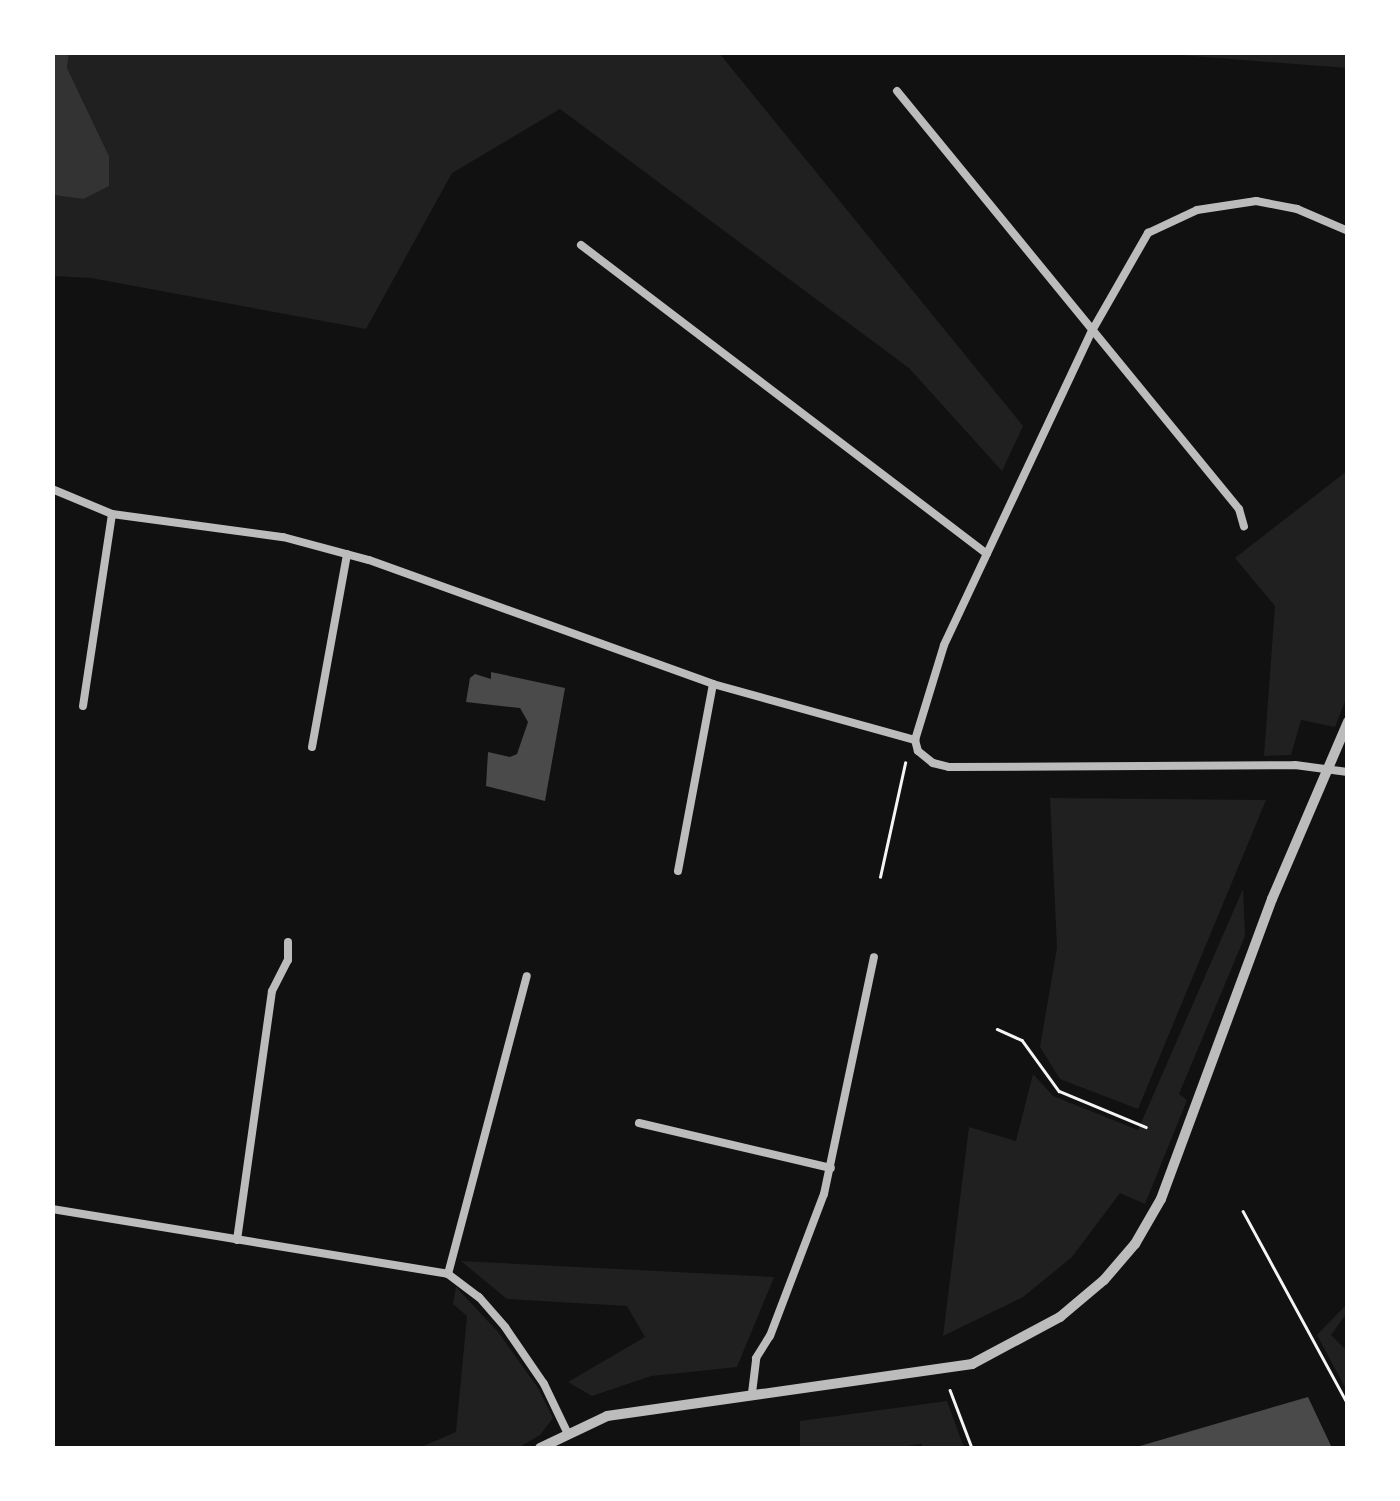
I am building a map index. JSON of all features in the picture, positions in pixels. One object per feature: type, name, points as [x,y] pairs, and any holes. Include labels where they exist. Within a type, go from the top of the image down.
[{"type":"street","points":[[896,91],[1238,509],[1244,526]]},
{"type":"street","points":[[1348,231],[1297,209],[1256,202],[1198,210],[1148,232],[1093,330],[944,644],[915,740],[918,750],[933,763],[949,767],[1328,768],[1348,772]]},
{"type":"street","points":[[582,245],[987,554]]},
{"type":"street","points":[[52,489],[112,514],[283,537],[348,554],[713,684],[915,740]]},
{"type":"street","points":[[83,706],[112,514]]},
{"type":"street","points":[[312,748],[348,554]]},
{"type":"street","points":[[678,872],[713,684]]},
{"type":"street","points":[[540,1448],[606,1416],[972,1364],[1060,1318],[1104,1280],[1135,1244],[1161,1199],[1272,899],[1348,722]]},
{"type":"street","points":[[237,1240],[272,991],[288,960],[288,942]]},
{"type":"street","points":[[752,1393],[756,1358],[777,1318],[831,1168],[874,957]]},
{"type":"street","points":[[448,1274],[527,976]]},
{"type":"street","points":[[640,1123],[831,1168]]},
{"type":"street","points":[[52,1209],[448,1274],[479,1297],[505,1328],[544,1384],[567,1432]]},
{"type":"path","points":[[880,877],[905,764]]},
{"type":"path","points":[[997,1029],[1022,1040],[1059,1090],[1146,1127]]},
{"type":"path","points":[[1243,1211],[1348,1404]]},
{"type":"path","points":[[950,1390],[972,1448]]},
{"type":"shaded area","points":[[52,53],[69,53],[67,68],[109,156],[109,186],[83,199],[53,195]]},
{"type":"shaded area","points":[[69,53],[719,53],[1023,426],[1002,471],[909,368],[560,109],[452,173],[366,329],[91,278],[53,276],[52,195],[83,199],[109,156],[67,68]]},
{"type":"shaded area","points":[[1155,53],[1347,53],[1347,68]]},
{"type":"shaded area","points":[[1347,471],[1347,696],[1335,727],[1301,720],[1291,755],[1264,756],[1275,606],[1235,558]]},
{"type":"shaded area","points":[[1050,798],[1266,800],[1138,1109],[1060,1079],[1040,1047],[1057,948]]},
{"type":"shaded area","points":[[1243,889],[1245,936],[1179,1094],[1187,1100],[1145,1204],[1120,1193],[1072,1257],[1023,1297],[943,1336],[969,1127],[1016,1141],[1033,1074],[1053,1096],[1138,1130]]},
{"type":"shaded area","points":[[461,1261],[774,1277],[737,1367],[651,1376],[592,1396],[568,1382],[645,1337],[627,1306],[507,1299]]},
{"type":"shaded area","points":[[456,1287],[498,1332],[538,1388],[553,1418],[540,1435],[518,1448],[419,1448],[456,1432],[467,1316],[453,1304]]},
{"type":"shaded area","points":[[1347,1304],[1347,1313],[1331,1335],[1347,1351],[1347,1391],[1317,1335]]},
{"type":"shaded area","points":[[947,1401],[964,1448],[922,1448],[922,1444],[800,1448],[800,1421]]},
{"type":"building","points":[[491,672],[565,688],[545,801],[486,786],[488,752],[510,757],[517,754],[528,722],[520,708],[466,702],[470,678],[475,674],[491,679]]},
{"type":"building","points":[[1308,1397],[1332,1448],[1133,1448]]}]
